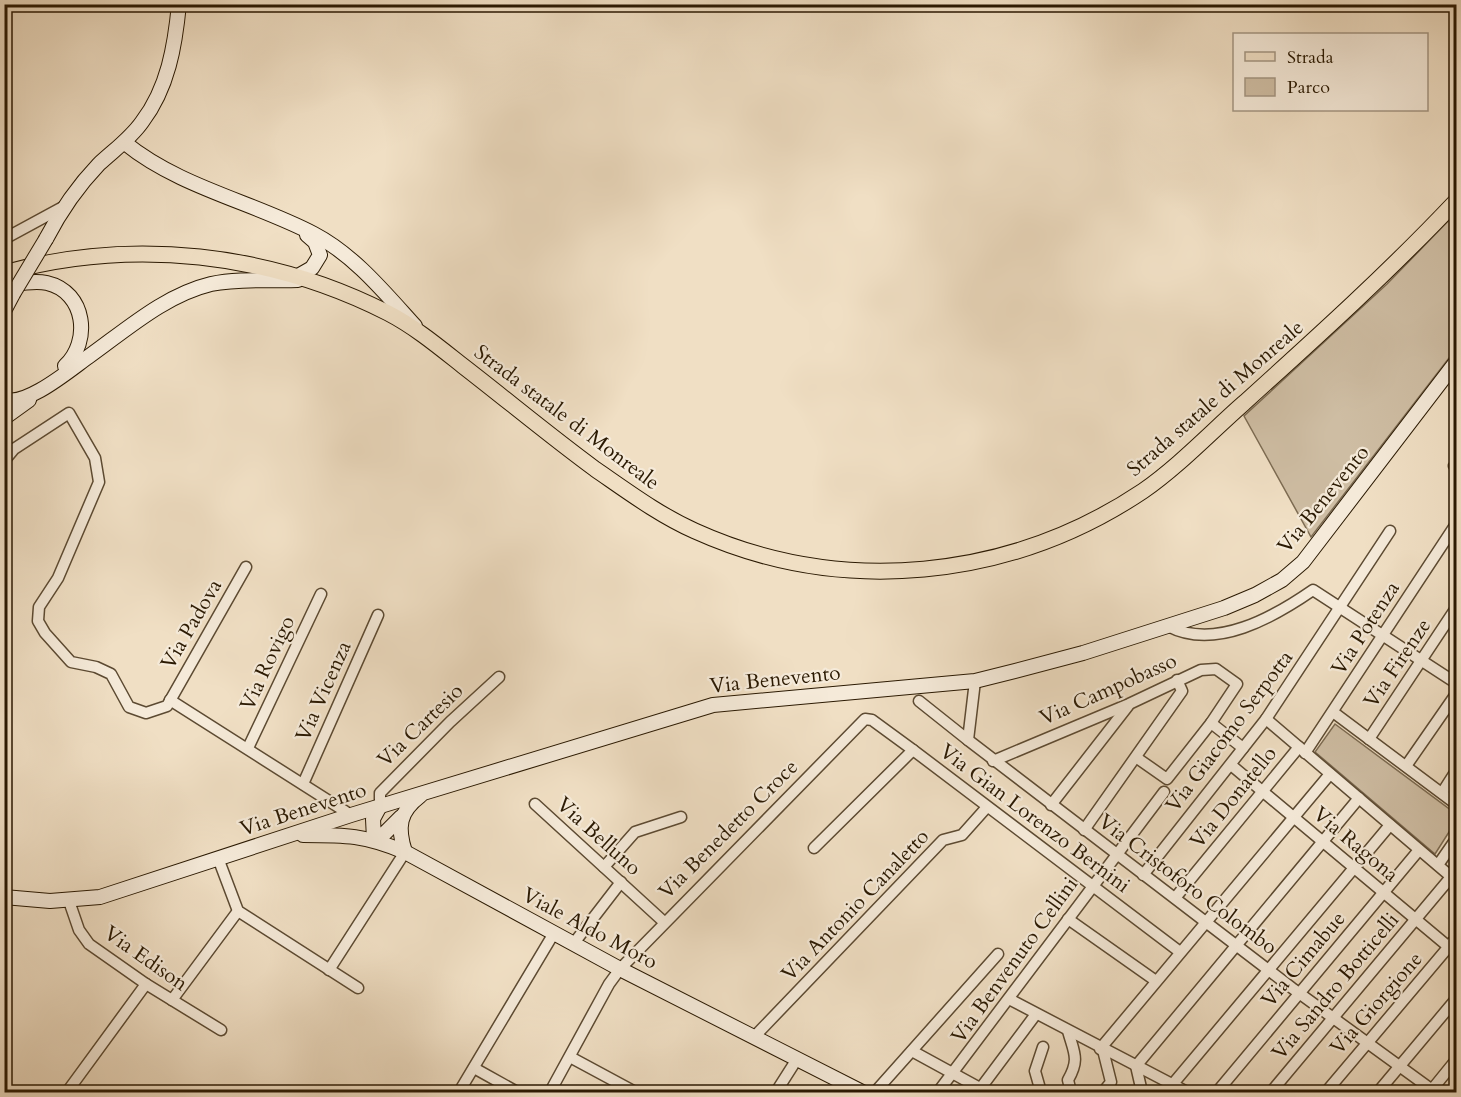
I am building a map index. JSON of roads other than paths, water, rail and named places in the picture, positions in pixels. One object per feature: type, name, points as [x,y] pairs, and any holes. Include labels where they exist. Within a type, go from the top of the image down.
[{"type":"main road","points":[[4,311],[9,290],[46,239],[63,207],[100,163],[125,143],[144,120],[167,76],[179,4]]},
{"type":"main road","points":[[125,143],[145,159],[314,234],[353,262],[425,336]]},
{"type":"main road","name":"Strada statale di Monreale","points":[[4,273],[83,257],[173,254],[244,262],[334,287],[392,315],[425,336],[640,501],[694,531],[751,551],[816,567],[880,572],[956,567],[1022,549],[1085,523],[1144,490],[1353,306],[1456,201]]},
{"type":"main road","points":[[5,417],[41,389],[149,314],[192,290],[231,281],[304,278],[320,255],[315,242],[290,225]]},
{"type":"main road","points":[[4,399],[16,401],[41,389],[78,351],[83,331],[79,313],[64,291],[48,283],[36,281],[9,290]]},
{"type":"main road","name":"Via Benevento","points":[[4,897],[69,901],[100,897],[351,815],[713,705],[975,681],[1083,653],[1255,596],[1282,580],[1303,562],[1456,362]]},
{"type":"main road","points":[[380,806],[373,819],[374,839],[390,830],[410,804],[424,793]]},
{"type":"main road","points":[[401,817],[399,828],[405,852]]},
{"type":"main road","name":"Viale Aldo Moro","points":[[289,836],[342,835],[374,839],[405,852],[620,969],[862,1092]]},
{"type":"street","points":[[4,239],[63,207]]},
{"type":"street","points":[[4,461],[14,449],[69,413],[95,458],[99,482],[58,578],[39,607],[38,621],[71,663],[102,668],[111,674],[129,707],[140,712],[152,712],[167,705],[170,700],[351,815]]},
{"type":"street","name":"Via Potenza","points":[[1302,750],[1334,712],[1456,524]]},
{"type":"street","name":"Via Giacomo Serpotta","points":[[1143,874],[1266,719],[1390,531]]},
{"type":"street","name":"Via Padova","points":[[170,700],[246,567]]},
{"type":"street","points":[[1168,626],[1180,632],[1232,630],[1268,618],[1313,590],[1456,682]]},
{"type":"street","name":"Via Rovigo","points":[[248,748],[321,594]]},
{"type":"street","name":"Via Firenze","points":[[1369,739],[1456,608]]},
{"type":"street","name":"Via Vicenza","points":[[303,784],[378,615]]},
{"type":"street","name":"Via Campobasso","points":[[993,761],[1129,704],[1201,670],[1216,669],[1237,684],[1211,723]]},
{"type":"street","name":"Via Cartesio","points":[[380,806],[380,793],[499,677]]},
{"type":"street","points":[[1084,830],[1182,692],[1177,680]]},
{"type":"street","points":[[968,740],[975,681]]},
{"type":"street","points":[[1406,766],[1456,694]]},
{"type":"street","name":"Via Cristoforo Colombo","points":[[920,701],[993,761],[1432,1092]]},
{"type":"street","points":[[1051,805],[1129,704]]},
{"type":"street","points":[[1334,712],[1456,804]]},
{"type":"street","name":"Via Gian Lorenzo Bernini","points":[[865,719],[872,720],[913,750],[1180,952]]},
{"type":"street","name":"Via Benedetto Croce","points":[[550,1092],[609,984],[620,969],[865,719]]},
{"type":"street","points":[[1266,719],[1454,879]]},
{"type":"street","points":[[1137,758],[1167,779],[1211,723],[1243,748]]},
{"type":"street","points":[[814,848],[913,750]]},
{"type":"street","name":"Via Donatello","points":[[1175,898],[1263,792],[1302,750]]},
{"type":"street","name":"Via Ragona","points":[[1231,765],[1416,920],[1454,946]]},
{"type":"street","points":[[1442,793],[1456,771]]},
{"type":"street","points":[[1102,1050],[1205,921],[1330,774]]},
{"type":"street","name":"Via Benvenuto Cellini","points":[[939,1092],[1164,792]]},
{"type":"street","points":[[1136,1066],[1359,798]]},
{"type":"street","name":"Via Belluno","points":[[535,804],[664,922]]},
{"type":"street","name":"Via Antonio Canaletto","points":[[754,1037],[943,840],[962,835],[987,807]]},
{"type":"street","points":[[604,867],[635,832],[681,817]]},
{"type":"street","points":[[1172,1085],[1390,825]]},
{"type":"street","points":[[1438,865],[1456,839]]},
{"type":"street","name":"Via Cimabue","points":[[1217,1092],[1419,850]]},
{"type":"street","points":[[329,970],[405,852]]},
{"type":"street","points":[[218,858],[238,911],[358,988]]},
{"type":"street","name":"Via Sandro Botticelli","points":[[1271,1092],[1332,1017],[1454,879]]},
{"type":"street","points":[[574,943],[621,882]]},
{"type":"street","name":"Via Edison","points":[[69,901],[79,930],[89,944],[146,984],[221,1030]]},
{"type":"street","points":[[172,1000],[238,911]]},
{"type":"street","points":[[1068,919],[1156,981]]},
{"type":"street","points":[[459,1092],[554,933]]},
{"type":"street","name":"Via Giorgione","points":[[1326,1092],[1366,1042],[1454,946]]},
{"type":"street","points":[[875,1092],[998,954]]},
{"type":"street","points":[[67,1092],[146,984]]},
{"type":"street","points":[[1009,999],[1102,1050],[1187,1092]]},
{"type":"street","points":[[1378,1092],[1456,999]]},
{"type":"street","points":[[912,1051],[984,1090],[1036,1014]]},
{"type":"street","points":[[1068,1031],[1076,1060],[1076,1065],[1068,1080],[1071,1092]]},
{"type":"street","points":[[1041,1092],[1035,1071],[1043,1047]]},
{"type":"street","points":[[1102,1050],[1111,1082],[1103,1092]]},
{"type":"street","points":[[570,1057],[635,1092]]},
{"type":"street","points":[[776,1092],[796,1059]]},
{"type":"street","points":[[1432,1092],[1456,1060]]},
{"type":"street","points":[[1136,1066],[1142,1092]]},
{"type":"street","points":[[474,1068],[517,1092]]}]
